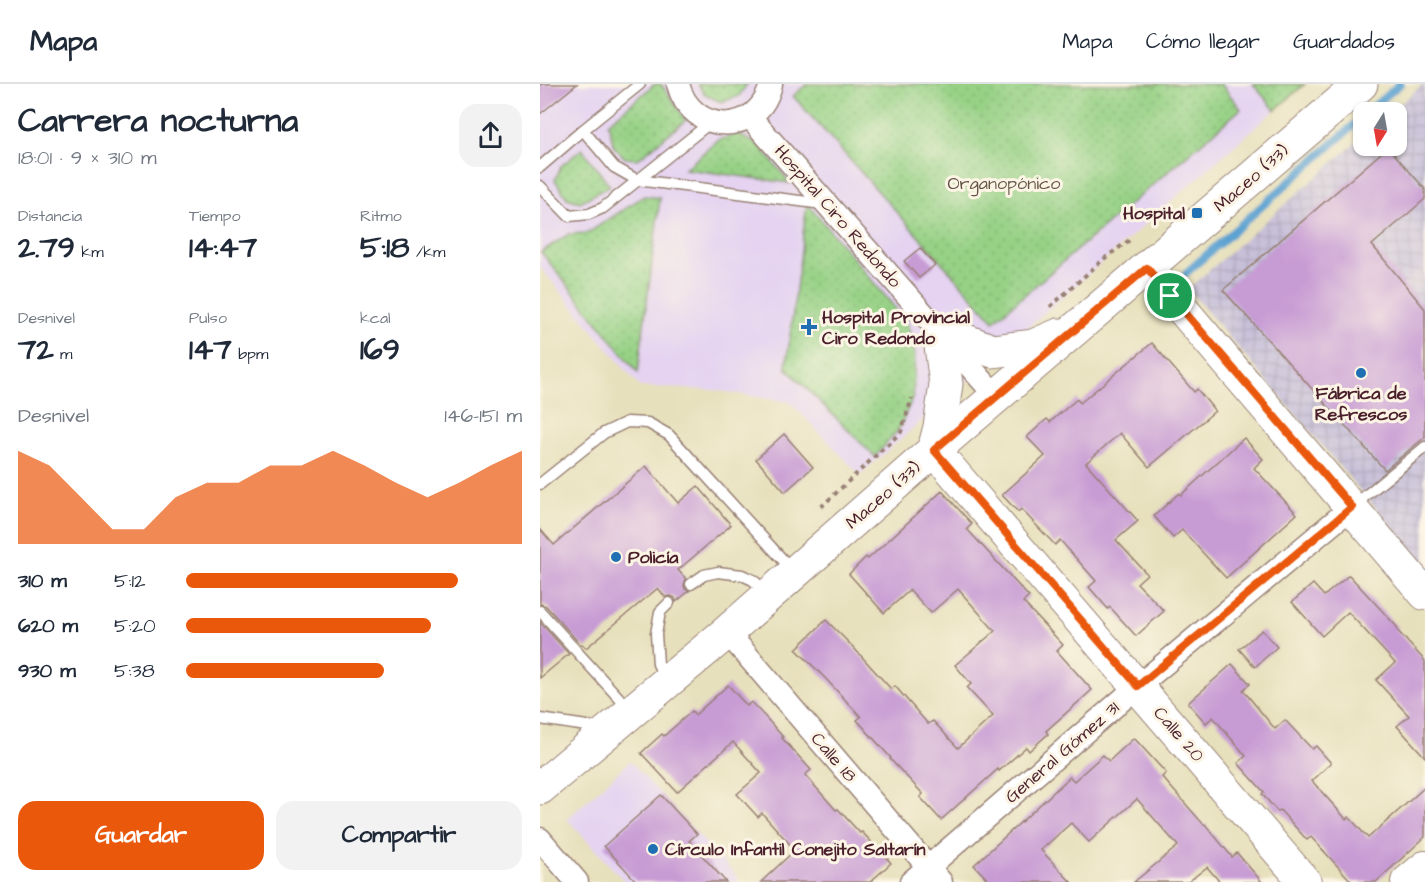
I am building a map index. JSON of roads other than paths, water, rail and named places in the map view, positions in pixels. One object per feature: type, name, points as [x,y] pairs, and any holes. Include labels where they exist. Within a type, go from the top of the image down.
[{"type":"main road","name":"Maceo (33)","points":[[540,788],[727,632],[996,396],[1361,84]]},
{"type":"main road","points":[[934,450],[946,384],[939,331],[993,351],[1033,346],[1080,326]]},
{"type":"street","points":[[678,84],[688,107],[711,122],[724,123],[738,122],[750,117],[767,98],[771,84]]},
{"type":"street","name":"Hospital Ciro Redondo","points":[[750,117],[996,396]]},
{"type":"street","points":[[1147,268],[1425,594]]},
{"type":"street","name":"Calle 20","points":[[934,450],[1305,882]]},
{"type":"street","name":"General Gómez 31","points":[[911,882],[934,875],[1138,686],[1352,507]]},
{"type":"street","name":"Calle 18","points":[[727,632],[934,875]]},
{"type":"street","points":[[540,839],[577,882]]},
{"type":"street","points":[[1407,882],[1425,867]]},
{"type":"lane","points":[[540,167],[640,84]]},
{"type":"lane","points":[[540,186],[569,216],[590,214],[603,208],[711,122]]},
{"type":"lane","points":[[583,130],[614,167],[637,180],[829,205]]},
{"type":"lane","points":[[540,483],[604,433],[627,422],[648,423],[669,435],[794,573]]},
{"type":"lane","points":[[1352,507],[1425,447]]},
{"type":"lane","points":[[691,584],[704,575],[718,572],[742,575],[753,580],[769,595]]},
{"type":"lane","points":[[667,683],[658,664],[656,634],[660,612],[669,603]]},
{"type":"lane","points":[[540,610],[620,720]]},
{"type":"lane","points":[[540,719],[620,720]]},
{"type":"waterway","points":[[1379,102],[1400,84]]},
{"type":"waterway","points":[[1186,273],[1353,126]]},
{"type":"place","name":"Hospital","points":[[1197,213]]},
{"type":"place","name":"Hospital Provincial Ciro Redondo","points":[[809,327]]},
{"type":"place","name":"Fábrica de Refrescos","points":[[1361,373]]},
{"type":"place","name":"Policía","points":[[616,557]]},
{"type":"place","name":"Círculo Infantil Conejito Saltarín","points":[[653,849]]},
{"type":"park label","name":"Organopónico","points":[[1004,183]]}]
